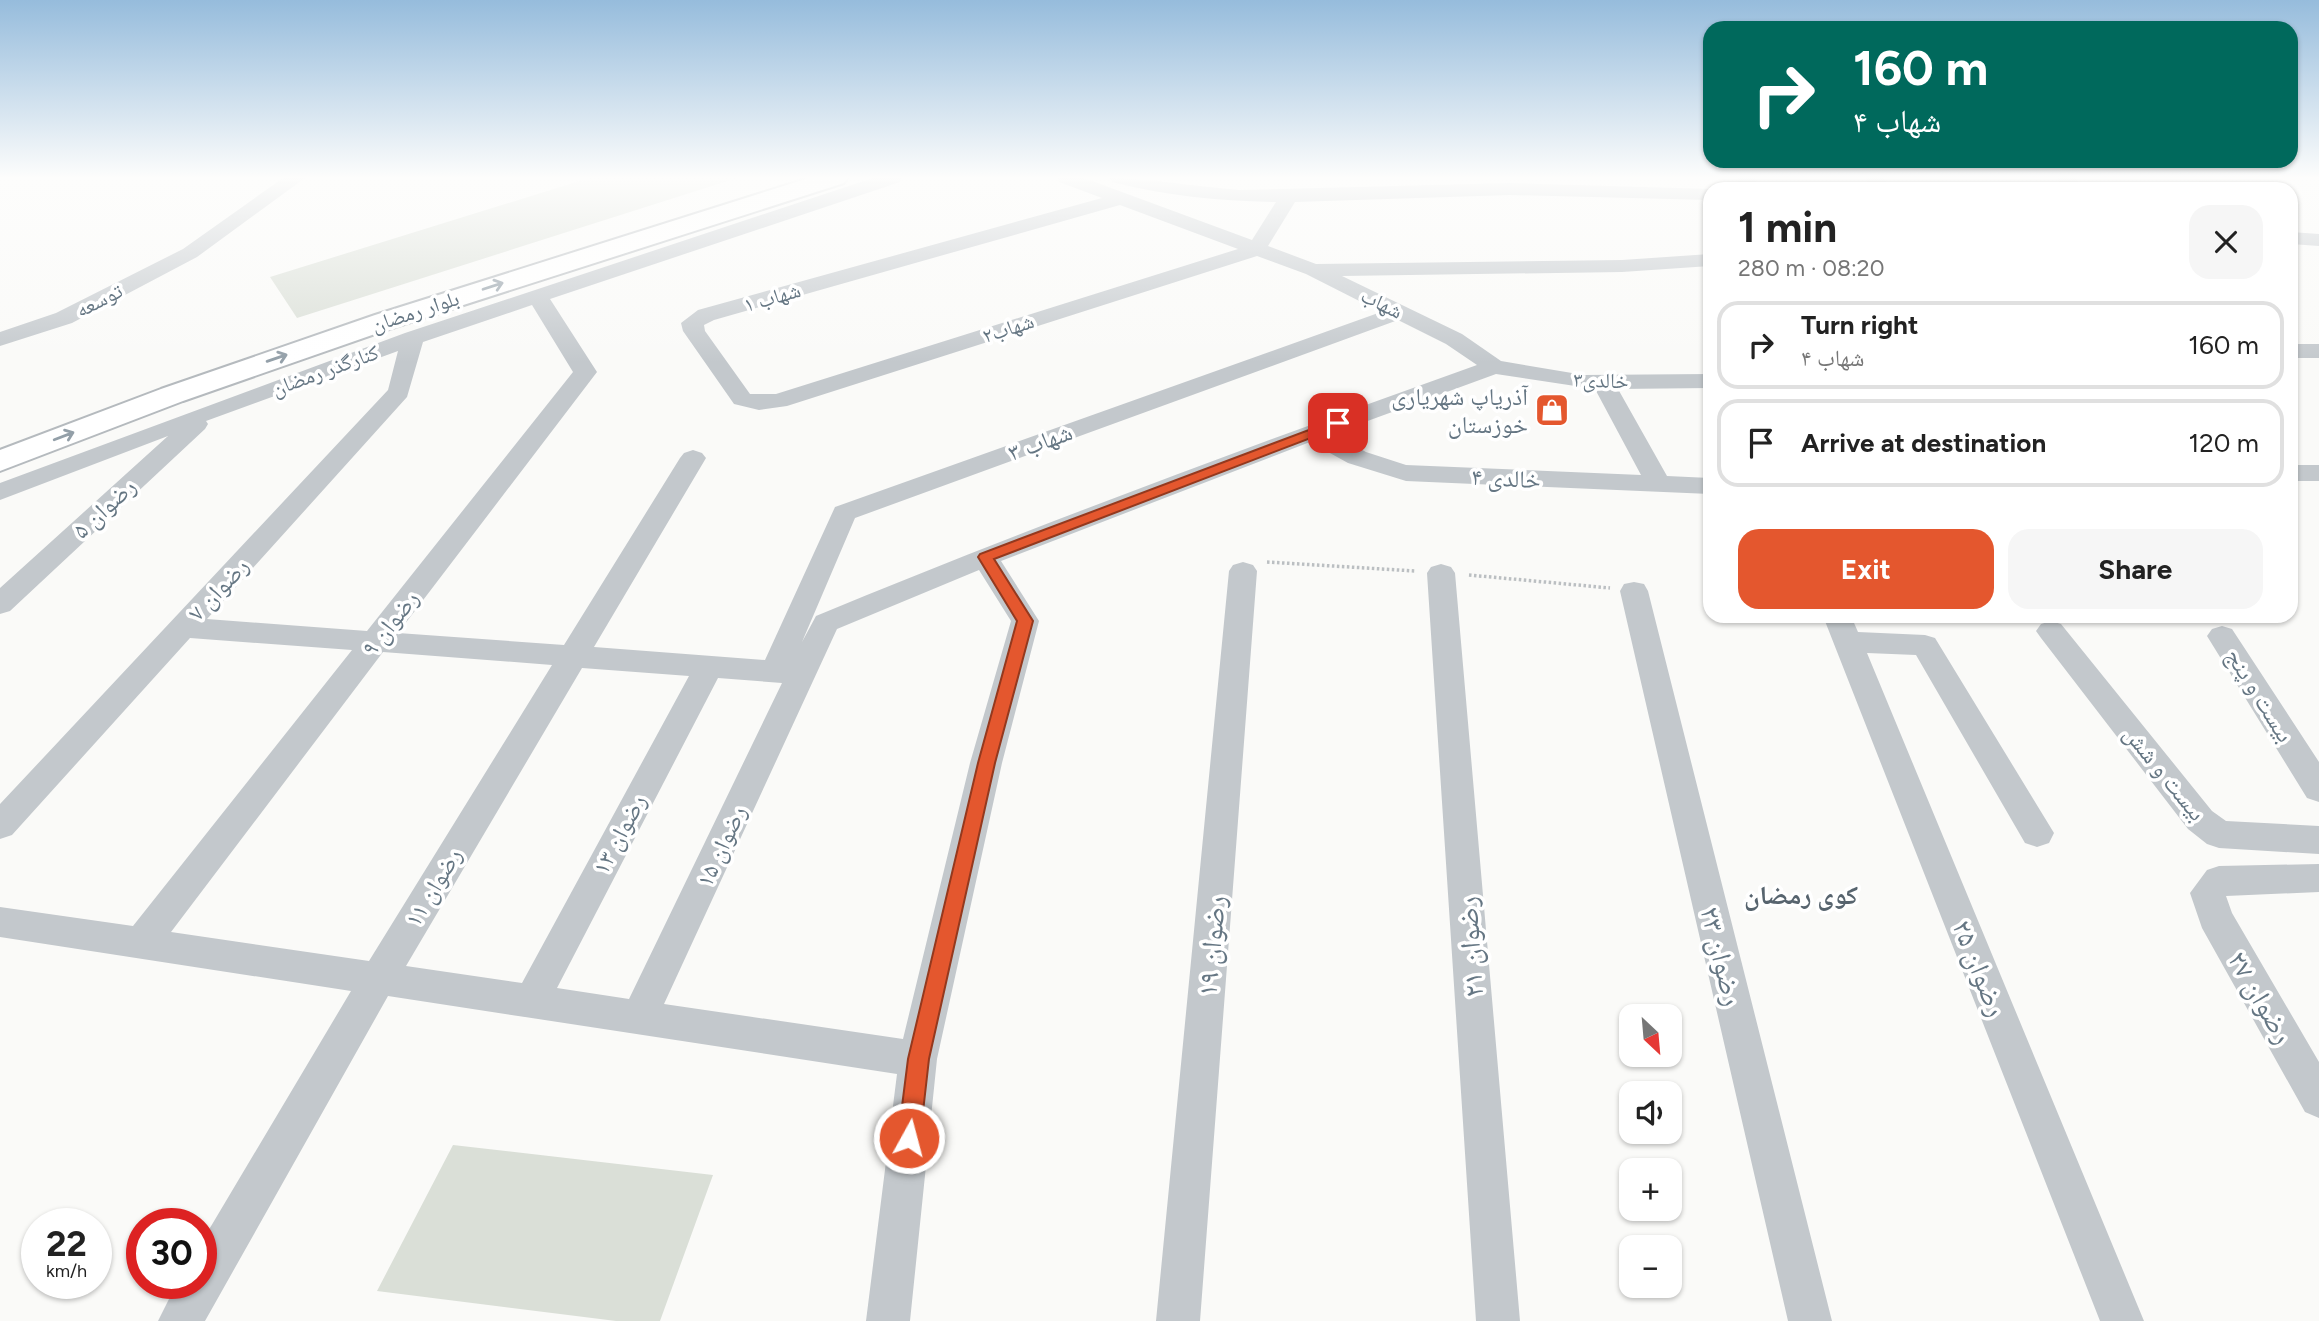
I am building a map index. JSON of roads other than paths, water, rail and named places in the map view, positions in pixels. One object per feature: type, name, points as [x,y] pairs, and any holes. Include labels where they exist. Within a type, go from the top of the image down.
[{"type":"main road","name":"بلوار رمضان","points":[[116,388],[368,302],[592,240]]},
{"type":"main road","name":"بلوار رمضان","points":[[0,461],[172,394],[621,240]]},
{"type":"street","name":"توسعه","points":[[0,339],[64,318],[190,253],[209,240]]},
{"type":"street","name":"کنارگذر رمضان","points":[[0,492],[413,338],[711,240]]},
{"type":"street","name":"شهاب ۱","points":[[759,403],[743,399],[694,331],[692,323],[706,315],[952,240]]},
{"type":"street","name":"شهاب","points":[[1233,240],[1313,270],[1399,312],[1454,340],[1494,367]]},
{"type":"street","points":[[1256,250],[1262,240]]},
{"type":"street","name":"شهاب۲","points":[[759,403],[779,401],[1256,250]]},
{"type":"street","points":[[1313,270],[1622,266],[1703,260]]},
{"type":"street","name":"رضوان ۹","points":[[141,943],[585,372],[538,298]]},
{"type":"street","name":"شهاب ۳","points":[[788,672],[844,513],[1399,312]]},
{"type":"street","name":"رضوان ۷","points":[[0,826],[399,392],[413,338]]},
{"type":"street","points":[[2298,351],[2319,351]]},
{"type":"street","points":[[183,628],[788,672],[826,623],[985,557],[1312,432],[1494,367]]},
{"type":"street","name":"خالدی۳","points":[[1494,367],[1584,382],[1703,381]]},
{"type":"street","points":[[1603,382],[1659,485]]},
{"type":"street","name":"رضوان ۵","points":[[0,604],[209,412]]},
{"type":"street","name":"خالدی ۴","points":[[1312,432],[1340,451],[1367,463],[1406,473],[1703,486]]},
{"type":"street","name":"رضوان ۱۱","points":[[180,1321],[378,979],[693,458]]},
{"type":"street","points":[[2298,473],[2319,473]]},
{"type":"street","points":[[888,1321],[918,1059],[986,763],[1025,621],[985,557]]},
{"type":"street","name":"رضوان ۱۹","points":[[1178,1321],[1243,571]]},
{"type":"street","name":"رضوان ۲۱","points":[[1441,573],[1498,1321]]},
{"type":"street","name":"رضوان ۲۳","points":[[1634,591],[1810,1321]]},
{"type":"street","points":[[1843,629],[1925,645],[2037,833]]},
{"type":"street","name":"رضوان ۲۵","points":[[1843,629],[2122,1321]]},
{"type":"street","name":"بیست و شش","points":[[2051,631],[2200,820],[2219,834],[2319,840]]},
{"type":"street","name":"بیست و پنج","points":[[2222,636],[2319,789]]},
{"type":"street","name":"رضوان ۱۳","points":[[531,1002],[709,666]]},
{"type":"street","name":"رضوان ۱۵","points":[[639,1018],[788,672]]},
{"type":"street","name":"رضوان ۲۷","points":[[2319,878],[2219,880],[2208,893],[2216,917],[2319,1098]]},
{"type":"street","points":[[0,922],[918,1059]]},
{"type":"place","name":"آذریاپ شهریاری خوزستان","points":[[1552,410]]},
{"type":"district","name":"کوی رمضان","points":[[1801,895]]}]
